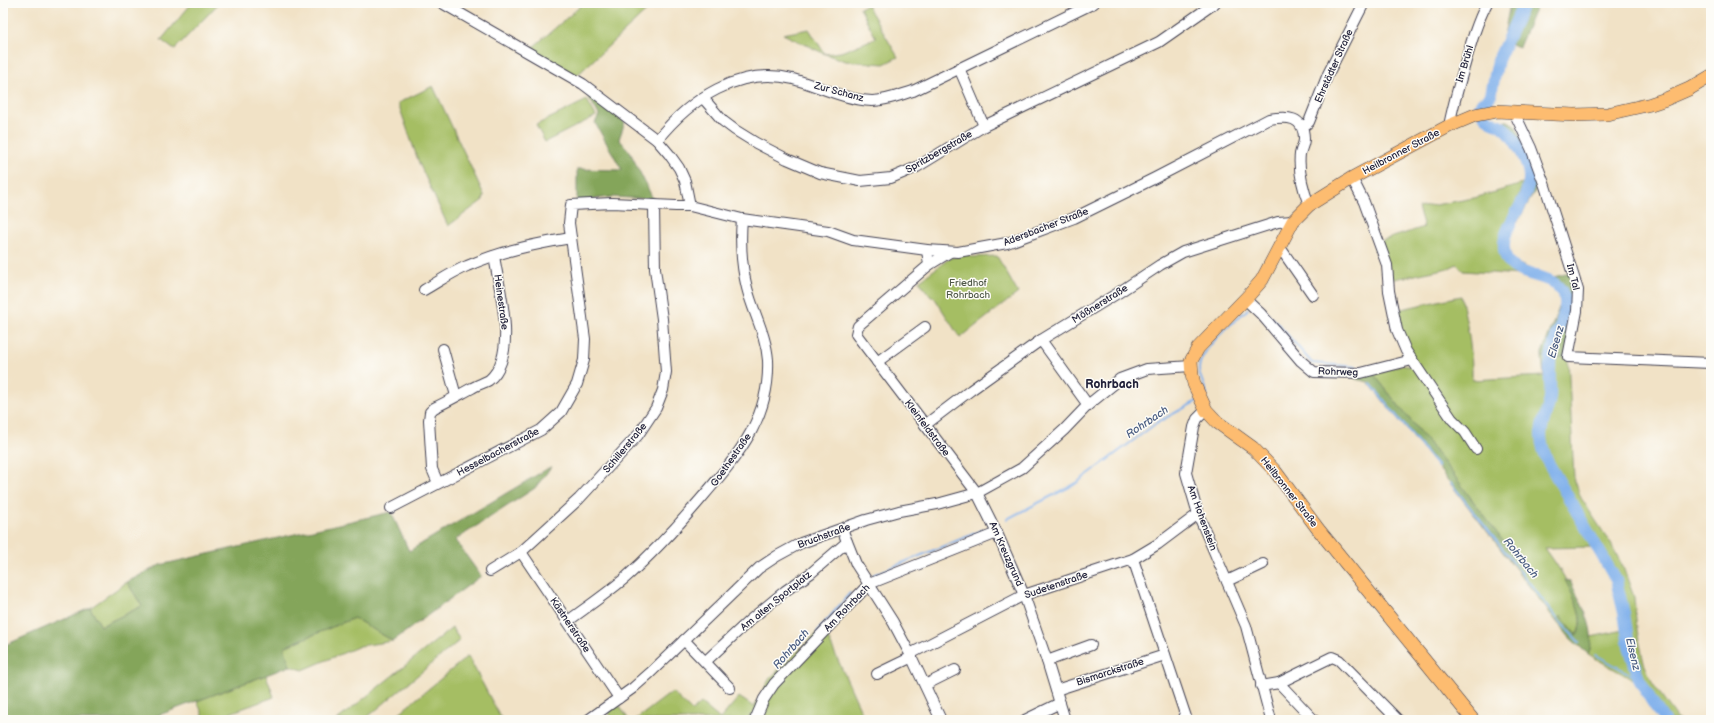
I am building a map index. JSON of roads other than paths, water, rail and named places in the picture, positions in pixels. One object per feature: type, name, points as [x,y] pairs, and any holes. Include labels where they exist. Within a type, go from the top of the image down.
[{"type":"main road","name":"Heilbronner Straße","points":[[1473,720],[1318,529],[1266,460],[1253,448],[1217,422],[1202,402],[1192,375],[1191,366],[1193,355],[1262,280],[1292,221],[1308,205],[1352,178],[1466,119],[1496,111],[1574,116],[1607,114],[1637,108],[1666,99],[1689,89],[1711,76]]},
{"type":"street","points":[[442,3],[583,84],[657,140],[670,154],[679,168],[690,206]]},
{"type":"street","name":"Zur Schanz","points":[[657,140],[684,111],[720,88],[745,78],[774,76],[793,79],[861,100],[874,101],[892,98],[913,91],[1094,3]]},
{"type":"street","name":"Spritzbergstraße","points":[[703,98],[723,121],[735,130],[778,155],[820,173],[860,181],[891,178],[916,167],[984,126],[1159,42],[1215,3]]},
{"type":"street","name":"Ehrstädter Straße","points":[[1303,128],[1309,122],[1328,74],[1364,3]]},
{"type":"street","name":"Im Brühl","points":[[1450,126],[1452,106],[1469,49],[1481,14],[1487,3]]},
{"type":"street","name":"Spritzbergstraße","points":[[959,68],[984,126]]},
{"type":"street","name":"Im Tal","points":[[1514,112],[1531,148],[1545,186],[1578,290],[1568,357],[1711,363]]},
{"type":"street","name":"Adersbacher Straße","points":[[571,205],[612,203],[654,206],[690,206],[742,219],[828,231],[853,240],[950,252],[990,247],[1006,243],[1074,218],[1269,119],[1284,117],[1295,119],[1303,128]]},
{"type":"street","points":[[1303,128],[1304,140],[1300,153],[1300,171],[1308,205]]},
{"type":"street","points":[[1352,178],[1364,202],[1387,265],[1389,291],[1397,330],[1406,351],[1452,418],[1465,432],[1476,449]]},
{"type":"street","name":"Hesselbacherstraße","points":[[391,508],[541,430],[560,412],[578,384],[584,360],[585,339],[569,223],[571,205]]},
{"type":"street","name":"Schillerstraße","points":[[490,571],[522,552],[579,500],[638,435],[656,408],[663,390],[666,372],[662,319],[655,270],[654,206]]},
{"type":"street","name":"Goethestraße","points":[[568,621],[624,579],[678,526],[719,479],[745,442],[762,406],[767,381],[768,359],[762,332],[747,288],[743,267],[740,247],[742,219]]},
{"type":"street","name":"Mößnerstraße","points":[[925,425],[1041,340],[1183,252],[1278,222],[1292,221]]},
{"type":"street","points":[[424,290],[466,266],[494,256],[527,246],[571,238]]},
{"type":"street","points":[[1279,246],[1313,295]]},
{"type":"street","points":[[927,250],[929,265]]},
{"type":"street","name":"Kleinfeldstraße","points":[[950,252],[929,265],[858,326],[856,334],[977,493]]},
{"type":"street","name":"Heinestraße","points":[[438,483],[432,469],[429,420],[430,412],[434,408],[488,380],[499,368],[504,356],[506,341],[505,324],[494,256]]},
{"type":"street","name":"Rohrweg","points":[[1245,299],[1261,314],[1301,361],[1314,372],[1361,373],[1412,360]]},
{"type":"street","points":[[877,362],[925,327]]},
{"type":"street","points":[[1041,340],[1088,405]]},
{"type":"street","points":[[443,349],[456,396]]},
{"type":"street","name":"Bruchstraße","points":[[588,720],[650,673],[759,568],[777,556],[801,543],[899,511],[937,504],[977,493],[1001,481],[1026,464],[1064,430],[1088,405],[1120,379],[1132,374],[1158,368],[1191,366]]},
{"type":"street","name":"Am Hohenstein","points":[[1202,402],[1194,427],[1186,473],[1198,514],[1246,626],[1271,720]]},
{"type":"street","name":"Am Kreuzgrund","points":[[977,493],[1024,595],[1047,661],[1065,720]]},
{"type":"street","name":"Sudetenstraße","points":[[878,674],[1024,595],[1133,559],[1158,544],[1198,514]]},
{"type":"street","points":[[842,529],[856,564],[893,622],[911,655],[940,720]]},
{"type":"street","name":"Am Rohrbach","points":[[755,720],[764,699],[774,684],[869,584],[997,534]]},
{"type":"street","name":"Am alten Sportplatz","points":[[706,661],[750,620],[847,542]]},
{"type":"street","name":"Kästnerstraße","points":[[522,552],[619,698]]},
{"type":"street","points":[[1133,559],[1187,720]]},
{"type":"street","points":[[1227,581],[1263,564]]},
{"type":"street","points":[[684,640],[706,661],[730,688]]},
{"type":"street","points":[[1047,661],[1092,645]]},
{"type":"street","name":"Bismarckstraße","points":[[1056,690],[1165,654]]},
{"type":"street","points":[[1261,686],[1279,683],[1332,657],[1339,660],[1398,720]]},
{"type":"street","points":[[925,685],[955,670]]},
{"type":"street","points":[[1279,683],[1314,720]]},
{"type":"street","points":[[1025,720],[1060,703]]},
{"type":"waterway","name":"Elsenz","points":[[1524,3],[1498,60],[1491,94],[1488,100],[1482,102],[1480,106],[1486,117],[1503,127],[1519,147],[1529,174],[1527,190],[1523,201],[1507,231],[1504,241],[1504,251],[1508,261],[1514,267],[1555,284],[1561,291],[1565,300],[1565,310],[1554,343],[1550,361],[1550,397],[1541,430],[1542,443],[1549,464],[1616,580],[1624,613],[1629,646],[1639,679],[1664,720]]},
{"type":"waterway","name":"Rohrbach","points":[[1204,397],[1207,394],[1200,376],[1200,362],[1210,345],[1248,309]]},
{"type":"waterway","name":"Rohrbach","points":[[1264,310],[1312,363],[1357,367]]},
{"type":"waterway","name":"Rohrbach","points":[[1370,383],[1438,467]]},
{"type":"waterway","name":"Rohrbach","points":[[1007,519],[1075,484],[1158,422],[1197,401]]},
{"type":"waterway","name":"Rohrbach","points":[[1451,483],[1560,622],[1579,642]]},
{"type":"waterway","name":"Rohrbach","points":[[873,575],[983,530]]},
{"type":"waterway","name":"Rohrbach","points":[[817,632],[850,593]]},
{"type":"waterway","name":"Rohrbach","points":[[1596,655],[1639,679]]},
{"type":"district","name":"Rohrbach","points":[[1112,384]]},
{"type":"park label","name":"Friedhof Rohrbach","points":[[968,288]]}]
